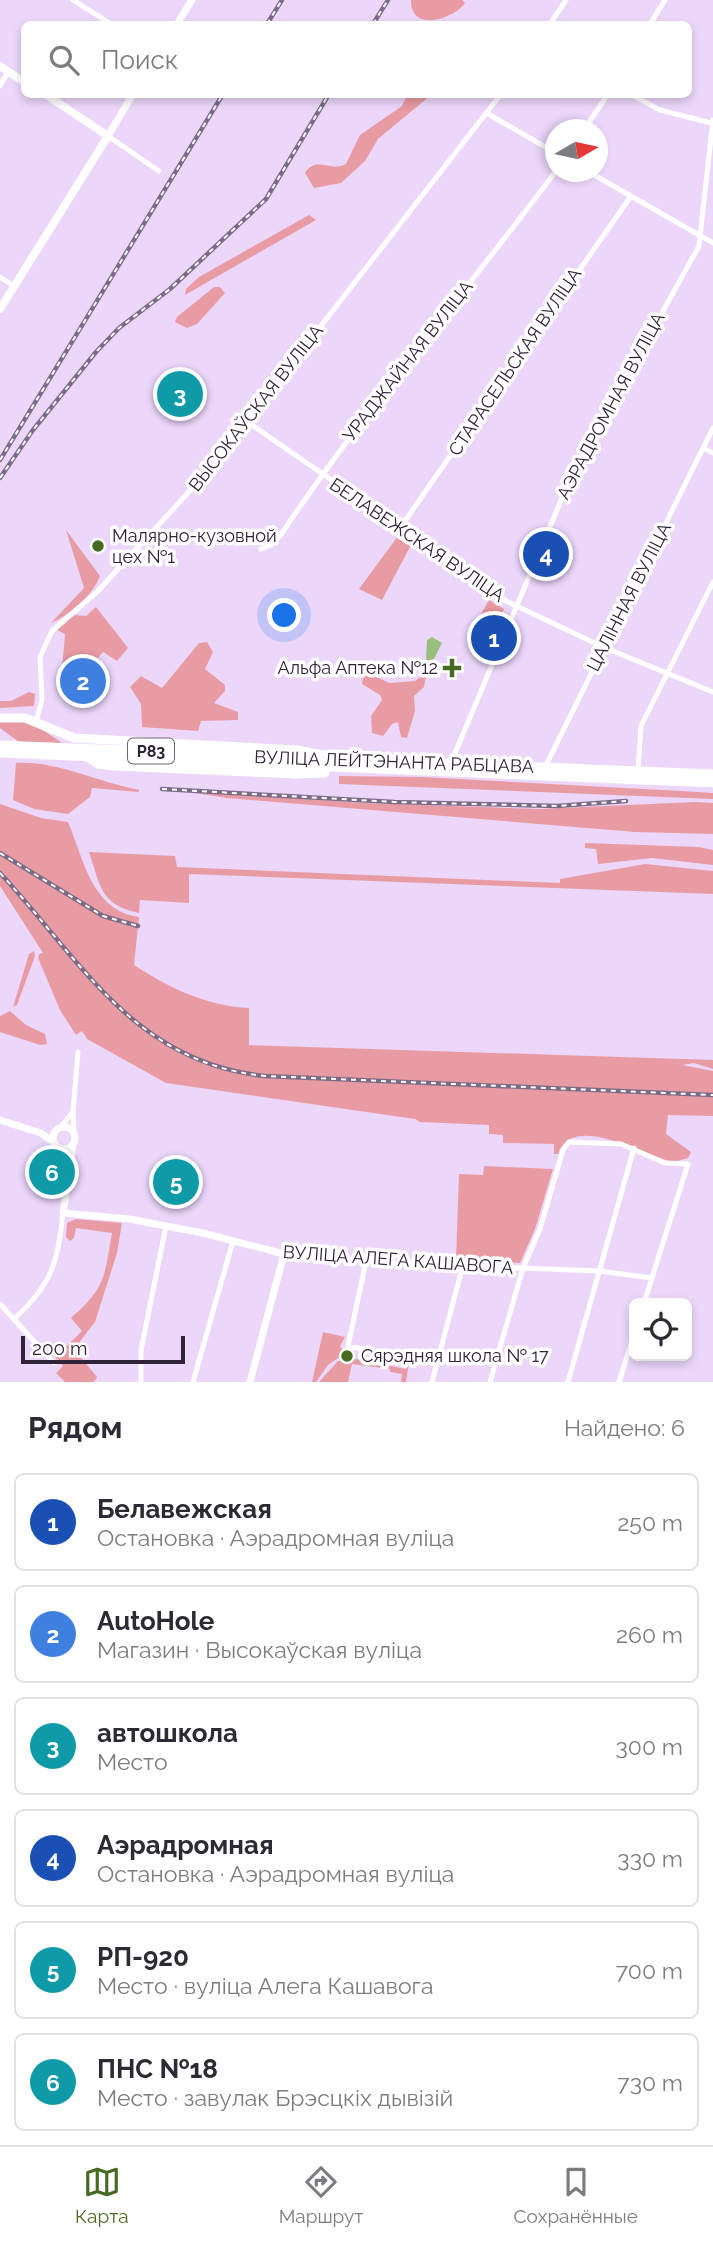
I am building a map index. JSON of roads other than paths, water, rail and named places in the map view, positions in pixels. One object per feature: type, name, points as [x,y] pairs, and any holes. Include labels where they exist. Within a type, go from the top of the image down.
[{"type":"main road","points":[[0,66],[21,80]]},
{"type":"main road","points":[[0,309],[108,136],[51,98]]},
{"type":"main road","points":[[0,718],[15,717],[36,722]]},
{"type":"main road","name":"ВУЛІЦА ЛЕЙТЭНАНТА РАБЦАВА","points":[[36,722],[66,737],[149,741],[355,770],[545,768],[713,774]]},
{"type":"main road","name":"ВУЛІЦА ЛЕЙТЭНАНТА РАБЦАВА","points":[[36,722],[98,764],[114,766],[146,768],[343,761],[713,783]]},
{"type":"main road","points":[[114,738],[121,741],[127,749],[122,762],[114,766]]},
{"type":"main road","points":[[146,768],[137,762],[136,755],[140,745],[149,741]]},
{"type":"main road","name":"ВУЛІЦА ЛЕЙТЭНАНТА РАБЦАВА","points":[[0,745],[299,762]]},
{"type":"main road","name":"ВУЛІЦА ЛЕЙТЭНАНТА РАБЦАВА","points":[[0,753],[299,762]]},
{"type":"street","points":[[73,0],[106,21]]},
{"type":"street","points":[[179,21],[192,0]]},
{"type":"street","points":[[552,21],[566,0]]},
{"type":"street","points":[[652,21],[665,0]]},
{"type":"street","points":[[0,86],[8,72]]},
{"type":"street","points":[[131,98],[108,136],[159,171]]},
{"type":"street","name":"ВЫСОКАЎСКАЯ ВУЛІЦА","points":[[36,722],[42,700],[40,657],[52,631],[97,592],[167,518],[498,98]]},
{"type":"street","points":[[591,119],[605,98]]},
{"type":"street","points":[[638,98],[660,110],[712,122],[702,237]]},
{"type":"street","points":[[488,114],[545,147]]},
{"type":"street","name":"УРАДЖАЙНАЯ ВУЛІЦА","points":[[261,549],[271,545],[279,536],[321,474],[547,182]]},
{"type":"street","points":[[606,182],[713,243]]},
{"type":"street","name":"СТАРАСЕЛЬСКАЯ ВУЛІЦА","points":[[400,528],[631,196]]},
{"type":"street","name":"АЭРАДРОМНАЯ ВУЛІЦА","points":[[448,769],[570,479],[702,237]]},
{"type":"street","points":[[0,277],[15,286]]},
{"type":"street","name":"БЕЛАВЕЖСКАЯ ВУЛІЦА","points":[[246,421],[516,606],[603,647],[713,692]]},
{"type":"street","name":"ЦАЛІННАЯ ВУЛІЦА","points":[[545,768],[713,428]]},
{"type":"street","points":[[703,448],[713,453]]},
{"type":"street","points":[[638,771],[641,726],[713,582]]},
{"type":"street","points":[[14,1319],[52,1276],[59,1250],[67,1168],[73,1145],[78,1052]]},
{"type":"street","points":[[55,1145],[58,1128],[73,1111]]},
{"type":"street","points":[[0,1120],[41,1133],[65,1156],[67,1168]]},
{"type":"street","points":[[41,1133],[68,1128],[74,1134]]},
{"type":"street","points":[[490,1382],[523,1268],[537,1236],[562,1150],[569,1142],[610,1143],[634,1148],[662,1162],[683,1167],[646,1298]]},
{"type":"street","points":[[55,1145],[65,1149],[73,1145]]},
{"type":"street","points":[[568,1382],[634,1148]]},
{"type":"street","name":"ВУЛІЦА АЛЕГА КАШАВОГА","points":[[63,1213],[166,1226],[284,1254],[366,1261],[599,1271],[652,1278]]},
{"type":"street","points":[[141,1382],[140,1354],[166,1226]]},
{"type":"street","points":[[193,1382],[233,1241]]},
{"type":"street","points":[[250,1382],[284,1254]]},
{"type":"street","points":[[366,1261],[348,1346],[408,1359]]},
{"type":"street","points":[[432,1382],[463,1265]]},
{"type":"street","points":[[0,1304],[54,1363]]},
{"type":"street","points":[[619,1382],[629,1350]]},
{"type":"railway","points":[[269,21],[282,0]]},
{"type":"railway","points":[[375,21],[388,0]]},
{"type":"railway","points":[[0,460],[221,98]]},
{"type":"railway","points":[[0,478],[33,430],[96,352],[119,328],[170,289],[266,199],[327,98]]},
{"type":"railway","points":[[162,789],[394,802],[557,806],[626,801]]},
{"type":"railway","points":[[0,853],[103,916],[138,926]]},
{"type":"railway","points":[[0,873],[114,1002],[145,1029],[180,1051],[219,1067],[265,1076],[713,1095]]},
{"type":"place","name":"автошкола","points":[[180,394]]},
{"type":"place","name":"Малярно-кузовной цех №1","points":[[98,546]]},
{"type":"place","name":"Аэрадромная","points":[[546,554]]},
{"type":"place","name":"Белавежская","points":[[494,638]]},
{"type":"place","name":"Альфа Аптека №12","points":[[452,668]]},
{"type":"place","name":"AutoHole","points":[[83,681]]},
{"type":"place","name":"ПНС №18","points":[[52,1172]]},
{"type":"place","name":"РП-920","points":[[176,1182]]},
{"type":"place","name":"Сярэдняя школа № 17","points":[[347,1356]]}]
